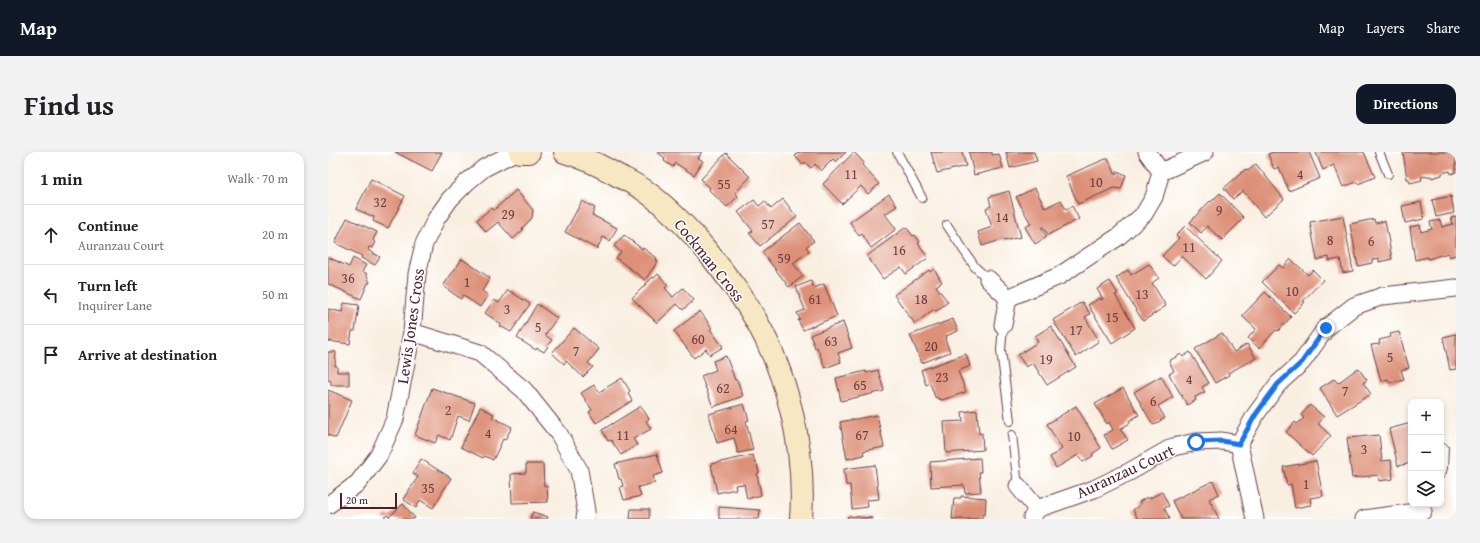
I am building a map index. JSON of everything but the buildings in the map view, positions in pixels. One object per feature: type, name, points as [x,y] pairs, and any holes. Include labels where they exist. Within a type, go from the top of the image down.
[{"type":"street","name":"Lewis Jones Cross","points":[[484,168],[491,152]]},
{"type":"street","name":"Lewis Jones Cross","points":[[328,505],[358,483],[379,455],[395,419],[412,332],[416,274],[424,244],[436,219],[450,199],[467,182],[484,168],[515,152]]},
{"type":"street","points":[[520,152],[530,152]]},
{"type":"street","name":"Cockman Cross","points":[[565,152],[583,155],[643,189],[667,208],[690,231],[731,280],[751,311],[770,348],[783,383],[795,426],[800,467],[801,519]]},
{"type":"street","points":[[1008,298],[1060,276],[1118,238],[1144,214],[1154,197],[1160,172],[1147,152]]},
{"type":"street","points":[[1160,172],[1205,152]]},
{"type":"street","points":[[988,279],[1008,298]]},
{"type":"street","points":[[1255,519],[1239,444],[1256,414],[1278,384],[1302,362],[1326,328],[1354,306],[1383,296],[1456,288]]},
{"type":"street","points":[[1003,325],[1008,298]]},
{"type":"street","points":[[412,332],[480,353],[524,390],[559,434],[579,470],[586,511],[585,519]]},
{"type":"street","name":"Auranzau Court","points":[[1018,486],[1034,514],[1094,489],[1129,472],[1173,447],[1196,442],[1222,441],[1239,444]]},
{"type":"street","points":[[1364,519],[1426,511]]},
{"type":"lane","points":[[898,152],[922,198]]},
{"type":"lane","points":[[1379,152],[1388,174]]},
{"type":"lane","points":[[947,225],[975,267],[988,279]]},
{"type":"lane","points":[[1003,325],[1001,350],[1010,421]]},
{"type":"lane","name":"Auranzau Court","points":[[1012,435],[1018,486]]},
{"type":"route","points":[[1196,442],[1222,441],[1239,444],[1256,414],[1278,384],[1302,362],[1326,328]]}]
